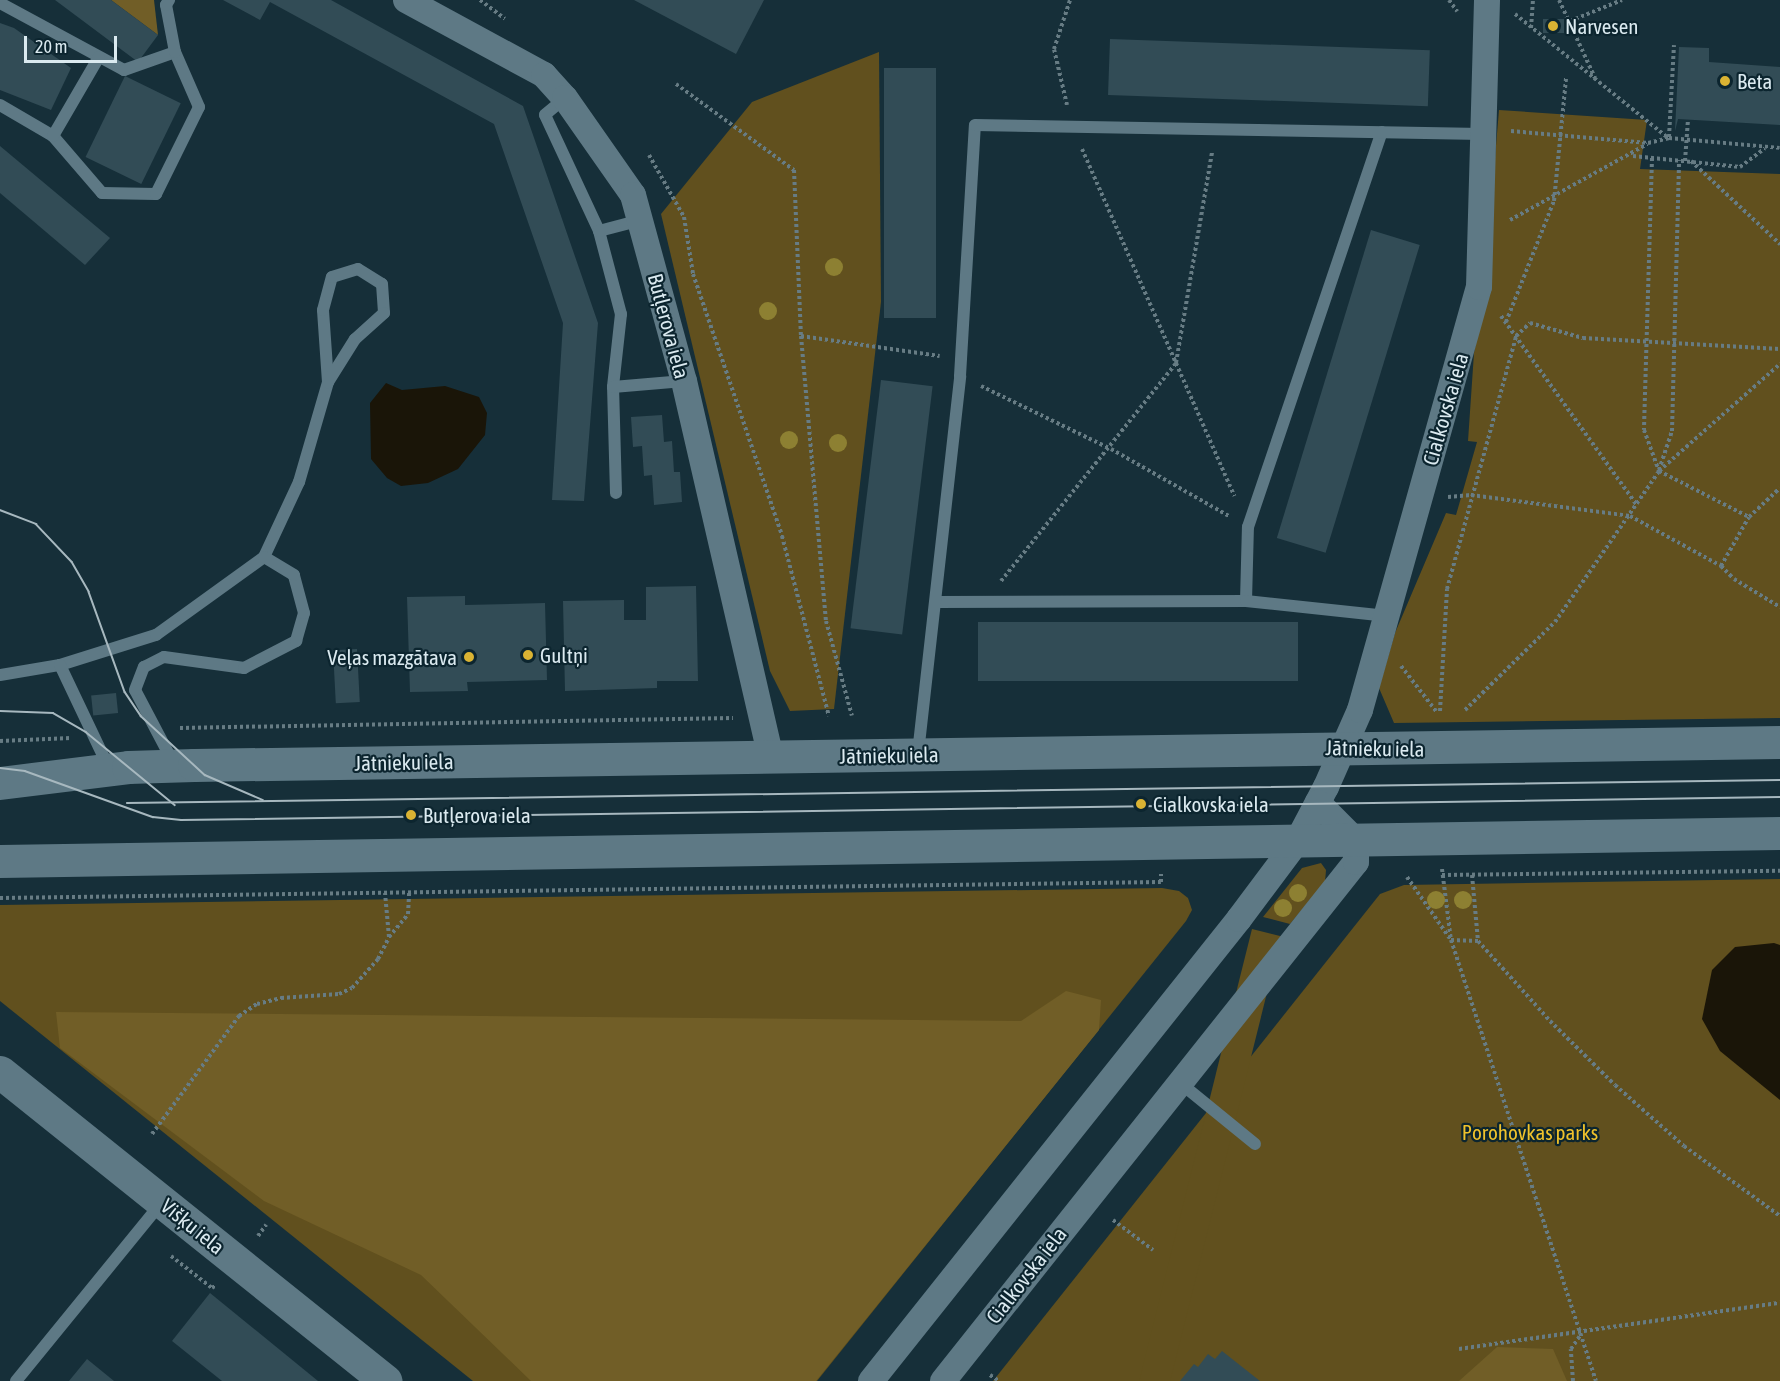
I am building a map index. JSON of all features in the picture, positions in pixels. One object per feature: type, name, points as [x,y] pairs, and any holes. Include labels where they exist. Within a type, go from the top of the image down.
[{"type":"street","name":"Butļerova iela","points":[[406,0],[544,75],[565,98],[633,195],[684,381],[771,757]]},
{"type":"street","name":"Cialkovska iela","points":[[871,1381],[1239,920],[1298,840],[1344,747],[1360,710],[1479,287],[1487,2]]},
{"type":"street","name":"Jātnieku iela","points":[[0,783],[110,769],[175,766],[1344,747],[1443,749],[1780,742]]},
{"type":"street","points":[[1318,803],[1356,841]]},
{"type":"street","points":[[0,861],[1780,833]]},
{"type":"street","name":"Cialkovska iela","points":[[943,1381],[1356,862],[1356,841]]},
{"type":"street","name":"Višķu iela","points":[[0,1072],[386,1381]]},
{"type":"lane","points":[[0,105],[53,136],[102,193],[156,194],[199,107],[175,52],[166,4],[170,0]]},
{"type":"lane","points":[[0,3],[124,70],[175,52]]},
{"type":"lane","points":[[53,136],[99,57]]},
{"type":"lane","points":[[565,98],[545,115],[599,231],[621,314],[613,387],[616,493]]},
{"type":"lane","points":[[918,754],[960,376],[975,125],[1382,132],[1483,131]]},
{"type":"lane","points":[[1246,601],[1248,527],[1382,132]]},
{"type":"lane","points":[[599,231],[641,220]]},
{"type":"lane","points":[[0,675],[60,665],[156,635],[264,557],[299,482],[328,382],[355,339],[384,313],[382,284],[358,269],[332,277],[323,310],[328,382]]},
{"type":"lane","points":[[613,387],[684,381]]},
{"type":"lane","points":[[175,766],[154,730],[135,690],[144,667],[164,657],[244,668],[296,641],[304,613],[294,575],[264,557]]},
{"type":"lane","points":[[936,602],[982,604],[1246,601],[1387,616]]},
{"type":"lane","points":[[60,665],[110,769]]},
{"type":"lane","points":[[1179,1082],[1255,1144]]},
{"type":"lane","points":[[16,1381],[163,1201]]},
{"type":"path","points":[[480,0],[512,24]]},
{"type":"path","points":[[1070,0],[1054,49],[1072,126],[1248,527]]},
{"type":"path","points":[[1531,28],[1533,0]]},
{"type":"path","points":[[1559,0],[1595,79]]},
{"type":"path","points":[[1570,21],[1622,0]]},
{"type":"path","points":[[1487,2],[1504,4],[1669,138]]},
{"type":"path","points":[[1669,138],[1674,45]]},
{"type":"path","points":[[1506,323],[1554,197],[1566,78]]},
{"type":"path","points":[[676,84],[794,170],[801,336],[826,621],[852,716]]},
{"type":"path","points":[[1685,161],[1688,119]]},
{"type":"path","points":[[982,604],[1111,449],[1176,363],[1216,129]]},
{"type":"path","points":[[1483,131],[1648,143],[1669,138],[1780,148]]},
{"type":"path","points":[[1479,237],[1631,156],[1648,143]]},
{"type":"path","points":[[1631,156],[1740,167],[1766,147]]},
{"type":"path","points":[[649,155],[684,216],[693,274],[782,536],[829,716]]},
{"type":"path","points":[[1652,158],[1644,430],[1659,471],[1749,517]]},
{"type":"path","points":[[1465,710],[1555,622],[1659,471],[1672,431],[1679,160]]},
{"type":"path","points":[[1691,161],[1780,244]]},
{"type":"path","points":[[1479,287],[1637,505]]},
{"type":"path","points":[[1399,664],[1438,711],[1447,589],[1470,495],[1516,336],[1530,324],[1582,338],[1646,344],[1780,349]]},
{"type":"path","points":[[801,336],[961,359]]},
{"type":"path","points":[[1659,471],[1780,364]]},
{"type":"path","points":[[960,376],[1111,449],[1248,527]]},
{"type":"path","points":[[1721,566],[1749,517],[1780,488]]},
{"type":"path","points":[[1420,499],[1470,495],[1630,516],[1721,566],[1734,579],[1780,607]]},
{"type":"path","points":[[154,730],[234,725],[737,718]]},
{"type":"path","points":[[0,741],[93,737]]},
{"type":"path","points":[[1596,1381],[1451,940],[1442,875],[1780,871]]},
{"type":"path","points":[[1472,875],[1478,941],[1550,1021],[1615,1085],[1684,1146],[1780,1216]]},
{"type":"path","points":[[1407,877],[1451,940]]},
{"type":"path","points":[[0,898],[1161,882]]},
{"type":"path","points":[[152,1134],[238,1016],[257,1004],[281,998],[339,994],[352,988],[378,958],[389,937],[408,914],[409,892]]},
{"type":"path","points":[[386,893],[389,937]]},
{"type":"path","points":[[1451,940],[1478,941]]},
{"type":"path","points":[[1113,1220],[1153,1250]]},
{"type":"path","points":[[1459,1349],[1581,1334],[1780,1303]]},
{"type":"path","points":[[1573,1381],[1571,1349],[1581,1334]]},
{"type":"path","points":[[990,1375],[999,1381]]},
{"type":"green space","points":[[879,52],[881,302],[834,709],[790,711],[770,671],[661,214],[752,102]]},
{"type":"green space","points":[[1499,110],[1647,120],[1640,169],[1780,174],[1780,718],[1394,723],[1379,688],[1395,633],[1446,513],[1456,515],[1477,442],[1468,441],[1474,353],[1482,312]]},
{"type":"green space","points":[[1321,863],[1326,870],[1325,882],[1290,924],[1263,917],[1302,868]]},
{"type":"green space","name":"Porohovkas parks","points":[[1780,879],[1780,1381],[993,1381],[1380,894],[1404,885]]},
{"type":"green space","points":[[1162,888],[1179,891],[1188,898],[1192,910],[1186,921],[817,1381],[473,1381],[0,1001],[0,905]]},
{"type":"green space","points":[[1252,929],[1281,936],[1170,1381],[1139,1381]]},
{"type":"shaded area","points":[[111,0],[154,0],[158,35]]},
{"type":"shaded area","points":[[386,383],[402,390],[445,386],[479,397],[487,413],[485,435],[458,469],[428,483],[401,486],[387,478],[371,459],[370,403]]},
{"type":"shaded area","points":[[1774,943],[1780,945],[1780,1100],[1720,1051],[1702,1019],[1712,970],[1735,947]]},
{"type":"shaded area","points":[[1066,991],[1101,1000],[1099,1030],[816,1381],[531,1381],[421,1275],[264,1201],[60,1048],[56,1012],[1021,1021]]},
{"type":"shaded area","points":[[1497,1347],[1553,1349],[1567,1381],[1459,1381]]},
{"type":"building","points":[[55,0],[111,0],[158,35],[138,62]]},
{"type":"building","points":[[223,0],[331,0],[523,106],[598,323],[584,501],[552,500],[563,323],[494,124],[270,2],[260,20]]},
{"type":"building","points":[[634,0],[764,0],[736,54]]},
{"type":"building","name":"Narvesen","points":[[1543,19],[1564,19],[1564,33],[1543,33]]},
{"type":"building","points":[[0,23],[14,28],[71,68],[51,110],[0,90]]},
{"type":"building","points":[[1110,39],[1430,50],[1428,106],[1108,95]]},
{"type":"building","points":[[1679,47],[1709,48],[1709,62],[1780,67],[1780,125],[1678,119],[1675,131]]},
{"type":"building","points":[[884,68],[936,68],[936,318],[884,318]]},
{"type":"building","points":[[125,76],[181,103],[141,184],[86,157]]},
{"type":"building","points":[[0,146],[110,238],[85,265],[0,193]]},
{"type":"building","points":[[1371,230],[1420,245],[1326,553],[1277,538]]},
{"type":"building","points":[[881,380],[933,386],[902,634],[851,628]]},
{"type":"building","points":[[662,415],[664,442],[672,441],[674,472],[680,472],[682,502],[654,505],[652,475],[644,476],[642,446],[633,447],[631,417]]},
{"type":"building","points":[[696,586],[698,681],[657,681],[657,688],[565,691],[563,601],[624,600],[624,620],[646,620],[646,587]]},
{"type":"building","points":[[465,596],[465,605],[545,603],[547,680],[467,682],[468,691],[410,692],[407,597]]},
{"type":"building","points":[[978,622],[1298,622],[1298,681],[978,681]]},
{"type":"building","points":[[357,649],[360,702],[336,703],[333,650]]},
{"type":"building","points":[[116,693],[118,713],[93,716],[91,696]]},
{"type":"building","points":[[210,1293],[318,1381],[222,1381],[172,1341]]},
{"type":"building","points":[[1222,1351],[1260,1381],[1180,1381],[1194,1364],[1198,1367],[1208,1354],[1215,1359]]},
{"type":"building","points":[[87,1359],[114,1381],[69,1381]]},
{"type":"tram line","points":[[0,510],[36,524],[72,562],[89,592],[125,692],[141,716],[205,775],[263,800]]},
{"type":"tram line","points":[[0,711],[53,713],[86,732],[175,805]]},
{"type":"tram line","points":[[0,768],[25,771],[153,817],[181,820],[1780,797]]},
{"type":"tram line","points":[[127,803],[1780,780]]},
{"type":"place","name":"Narvesen","points":[[1553,26]]},
{"type":"place","name":"Beta","points":[[1725,81]]},
{"type":"place","name":"Gultņi","points":[[528,655]]},
{"type":"place","name":"Veļas mazgātava","points":[[469,657]]},
{"type":"place","name":"Cialkovska iela","points":[[1141,804]]},
{"type":"place","name":"Butļerova iela","points":[[411,815]]}]
